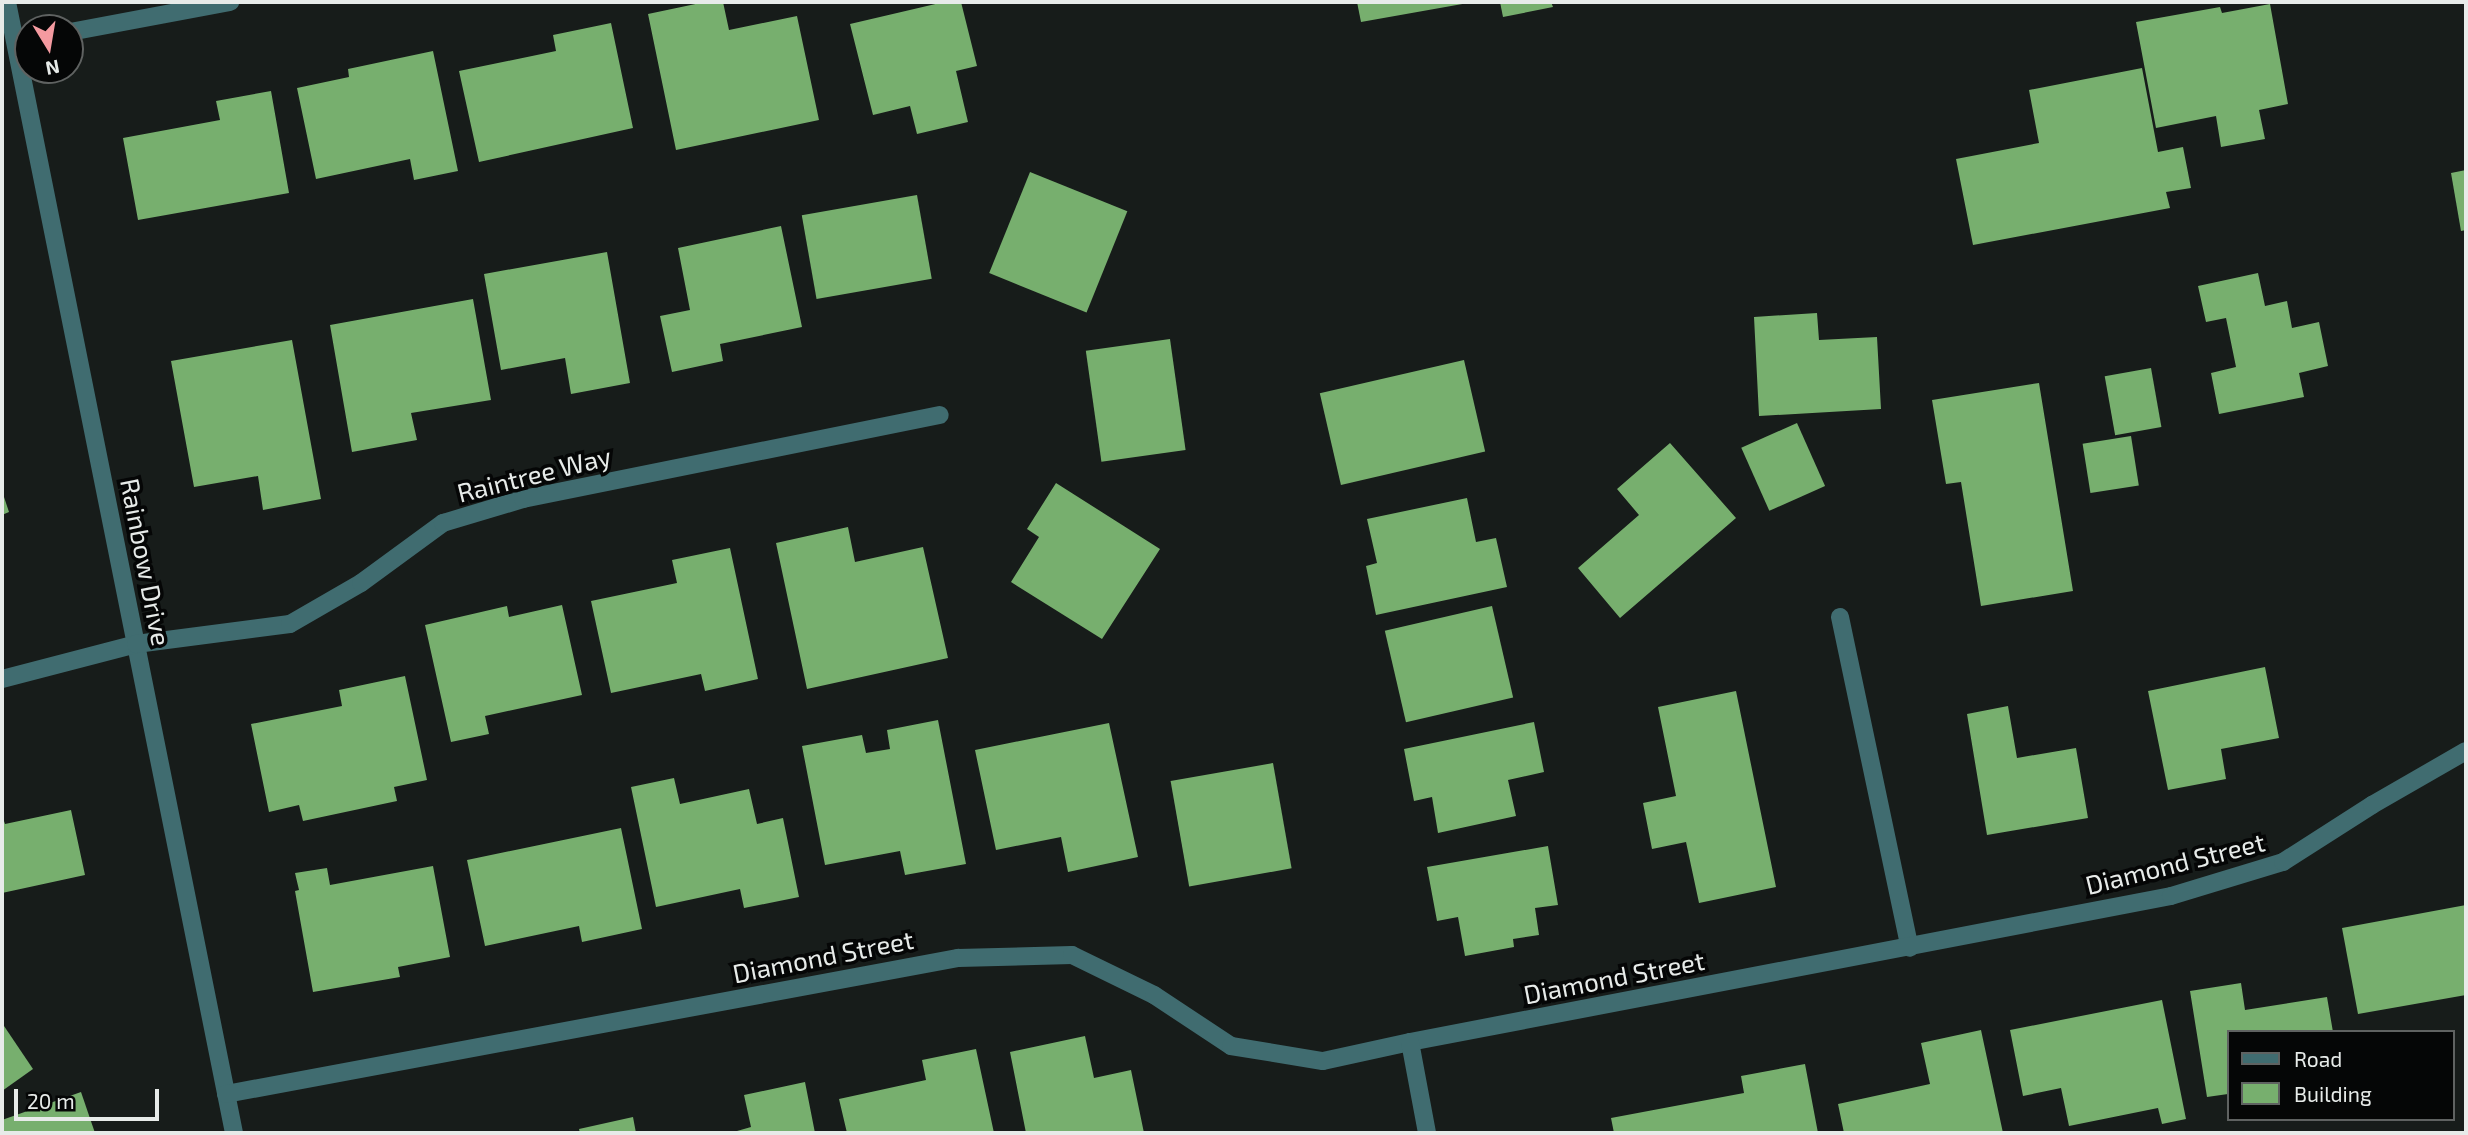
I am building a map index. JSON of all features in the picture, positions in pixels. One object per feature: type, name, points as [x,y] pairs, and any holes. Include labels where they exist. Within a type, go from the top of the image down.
[{"type":"street","name":"Rainbow Drive","points":[[7,2],[14,21]]},
{"type":"street","points":[[84,29],[230,2]]},
{"type":"street","name":"Rainbow Drive","points":[[30,84],[136,644],[234,1133]]},
{"type":"street","name":"Raintree Way","points":[[2,680],[136,644],[290,624],[360,583],[443,523],[523,499],[940,415]]},
{"type":"street","points":[[1840,617],[1910,948]]},
{"type":"street","name":"Diamond Street","points":[[226,1094],[958,958],[1072,955],[1154,996],[1231,1046],[1323,1061],[2171,896],[2283,862],[2372,805],[2466,751]]},
{"type":"street","points":[[1410,1042],[1427,1133]]},
{"type":"building","points":[[705,2],[723,2],[729,30],[797,16],[819,120],[676,150],[648,14]]},
{"type":"building","points":[[944,2],[961,2],[977,66],[956,71],[968,122],[917,134],[910,106],[873,115],[850,24]]},
{"type":"building","points":[[1357,2],[1468,2],[1468,3],[1361,22]]},
{"type":"building","points":[[1500,2],[1551,2],[1553,7],[1503,17]]},
{"type":"building","points":[[2270,4],[2288,104],[2259,110],[2265,139],[2221,147],[2216,116],[2156,128],[2136,22],[2220,7],[2222,13]]},
{"type":"building","points":[[611,23],[633,128],[479,162],[459,71],[556,51],[553,35]]},
{"type":"building","points":[[433,51],[458,171],[414,180],[410,159],[316,179],[297,88],[349,77],[348,69]]},
{"type":"building","points":[[2142,68],[2158,152],[2183,147],[2191,188],[2166,192],[2170,208],[1973,245],[1956,159],[2039,143],[2029,90]]},
{"type":"building","points":[[271,91],[289,193],[138,220],[123,138],[220,120],[216,101]]},
{"type":"building","points":[[2466,170],[2466,230],[2461,231],[2451,173]]},
{"type":"building","points":[[1030,172],[1127,211],[1087,312],[989,273]]},
{"type":"building","points":[[917,195],[932,279],[817,299],[802,215]]},
{"type":"building","points":[[781,226],[802,327],[720,344],[723,361],[672,372],[660,316],[690,310],[678,248]]},
{"type":"building","points":[[607,252],[630,383],[571,394],[565,358],[501,370],[484,274]]},
{"type":"building","points":[[2258,273],[2265,306],[2287,301],[2292,328],[2319,322],[2328,366],[2299,373],[2304,397],[2219,414],[2211,373],[2236,367],[2226,318],[2206,322],[2198,286]]},
{"type":"building","points":[[473,299],[491,400],[411,413],[417,440],[352,452],[330,325]]},
{"type":"building","points":[[1817,313],[1819,340],[1877,337],[1881,409],[1759,416],[1754,317]]},
{"type":"building","points":[[1170,339],[1186,450],[1101,462],[1086,351]]},
{"type":"building","points":[[292,340],[321,499],[263,510],[258,476],[194,487],[171,361]]},
{"type":"building","points":[[1464,360],[1485,452],[1341,485],[1320,393]]},
{"type":"building","points":[[2151,368],[2161,427],[2115,435],[2105,376]]},
{"type":"building","points":[[2039,383],[2073,591],[1981,606],[1961,482],[1946,484],[1932,400]]},
{"type":"building","points":[[1797,423],[1825,486],[1769,511],[1741,448]]},
{"type":"building","points":[[2131,436],[2139,485],[2090,493],[2083,444]]},
{"type":"building","points":[[1670,443],[1736,518],[1620,618],[1578,568],[1639,515],[1617,489]]},
{"type":"building","points":[[1056,483],[1160,549],[1102,639],[1011,582],[1039,537],[1027,529]]},
{"type":"building","points":[[2,491],[9,512],[2,515]]},
{"type":"building","points":[[1467,498],[1476,542],[1496,538],[1507,587],[1376,615],[1366,566],[1377,563],[1367,519]]},
{"type":"building","points":[[848,527],[855,562],[923,547],[948,658],[807,689],[776,543]]},
{"type":"building","points":[[730,548],[758,679],[705,691],[701,674],[611,693],[591,601],[677,583],[672,560]]},
{"type":"building","points":[[562,605],[582,695],[485,716],[489,734],[451,742],[425,625],[507,606],[509,617]]},
{"type":"building","points":[[1492,606],[1513,698],[1406,722],[1385,631]]},
{"type":"building","points":[[2265,667],[2279,738],[2221,749],[2226,779],[2168,790],[2148,691]]},
{"type":"building","points":[[405,676],[427,780],[394,787],[397,801],[303,821],[299,805],[269,812],[251,724],[342,706],[339,690]]},
{"type":"building","points":[[1736,691],[1776,887],[1699,903],[1686,842],[1652,849],[1643,803],[1676,796],[1658,707]]},
{"type":"building","points":[[2008,706],[2017,758],[2076,748],[2088,818],[1987,835],[1967,714]]},
{"type":"building","points":[[938,720],[966,864],[905,875],[900,851],[825,865],[802,746],[862,735],[866,753],[890,749],[887,730]]},
{"type":"building","points":[[1534,722],[1544,772],[1508,780],[1516,816],[1438,833],[1432,797],[1414,801],[1404,749]]},
{"type":"building","points":[[1109,723],[1138,857],[1068,872],[1061,837],[996,850],[975,750]]},
{"type":"building","points":[[1273,763],[1292,868],[1189,886],[1171,781]]},
{"type":"building","points":[[674,778],[680,804],[749,789],[757,824],[783,818],[799,897],[744,908],[740,889],[656,907],[631,787]]},
{"type":"building","points":[[71,810],[85,875],[2,893],[2,815],[5,824]]},
{"type":"building","points":[[621,828],[642,929],[582,942],[579,926],[485,946],[467,860]]},
{"type":"building","points":[[1548,846],[1558,905],[1535,908],[1539,935],[1513,939],[1514,947],[1465,956],[1458,917],[1437,921],[1427,867]]},
{"type":"building","points":[[433,866],[450,957],[398,967],[400,977],[313,992],[295,891],[299,890],[295,873],[327,868],[330,885]]},
{"type":"building","points":[[2466,905],[2466,995],[2358,1014],[2342,928]]},
{"type":"building","points":[[2241,983],[2245,1010],[2327,997],[2333,1030],[2226,1030],[2226,1094],[2207,1097],[2190,991]]},
{"type":"building","points":[[2162,1000],[2186,1119],[2162,1124],[2158,1108],[2069,1126],[2061,1088],[2023,1096],[2010,1030]]},
{"type":"building","points":[[2,1023],[33,1069],[2,1091]]},
{"type":"building","points":[[1981,1030],[2003,1133],[1844,1133],[1838,1104],[1930,1084],[1921,1043]]},
{"type":"building","points":[[1085,1036],[1094,1078],[1131,1070],[1144,1133],[1026,1133],[1010,1052]]},
{"type":"building","points":[[976,1049],[994,1133],[847,1133],[839,1099],[926,1080],[922,1060]]},
{"type":"building","points":[[1805,1064],[1818,1133],[1614,1133],[1611,1118],[1744,1093],[1741,1076]]},
{"type":"building","points":[[805,1082],[815,1133],[730,1133],[751,1127],[744,1095]]},
{"type":"building","points":[[81,1092],[95,1133],[3,1133],[2,1120]]},
{"type":"building","points":[[633,1117],[636,1133],[580,1133],[579,1129]]}]
